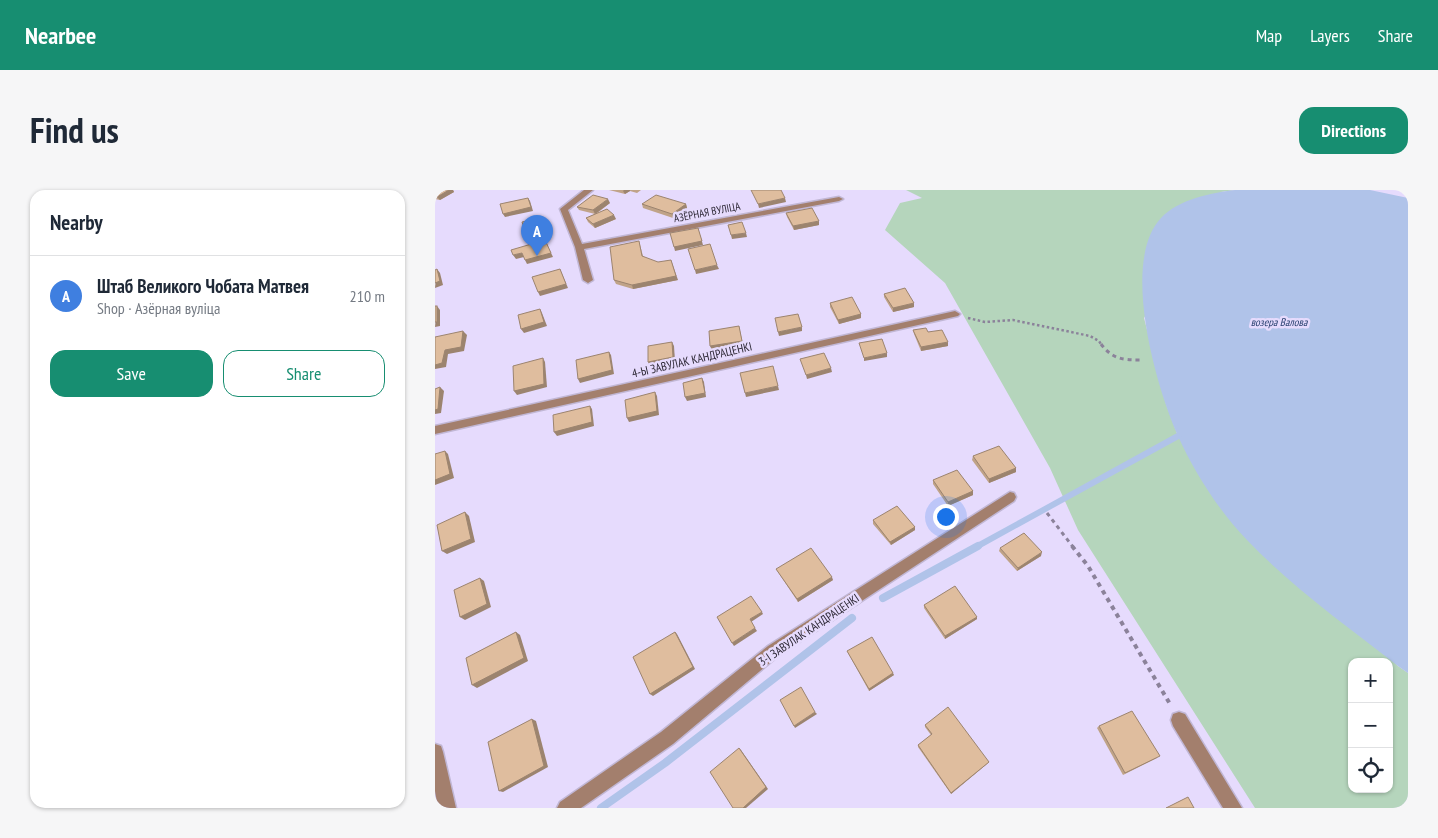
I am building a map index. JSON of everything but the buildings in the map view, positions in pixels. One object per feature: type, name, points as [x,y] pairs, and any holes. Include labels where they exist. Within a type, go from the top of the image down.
[{"type":"street","points":[[588,280],[579,247],[564,209],[589,190]]},
{"type":"street","name":"АЗЁРНАЯ ВУЛІЦА","points":[[579,247],[839,199]]},
{"type":"street","name":"4-Ы ЗАВУЛАК КАНДРАЦЕНКІ","points":[[435,430],[955,314]]},
{"type":"street","name":"3-І ЗАВУЛАК КАНДРАЦЕНКІ","points":[[566,808],[667,738],[773,651],[1011,497]]},
{"type":"street","points":[[1179,720],[1233,808]]},
{"type":"street","points":[[435,752],[447,808]]},
{"type":"path","points":[[955,314],[985,322],[1013,320],[1090,336],[1099,341],[1107,352],[1119,360],[1142,360]]},
{"type":"path","points":[[1047,513],[1089,566],[1179,720]]},
{"type":"green space","points":[[906,190],[1235,190],[1221,192],[1144,318],[1166,404],[1178,436],[1390,658],[1348,658],[1348,793],[1393,793],[1393,661],[1408,673],[1408,808],[1255,808],[1078,530],[1050,468],[945,283],[885,230],[900,203],[922,198]]},
{"type":"water","name":"возера Валова","points":[[1235,190],[1370,190],[1408,198],[1408,673],[1393,662],[1393,658],[1388,658],[1301,590],[1247,540],[1217,504],[1199,477],[1184,450],[1169,414],[1152,357],[1146,325],[1143,263],[1149,238],[1161,218],[1168,211],[1196,198]]},
{"type":"waterway","points":[[976,547],[1178,436]]},
{"type":"waterway","points":[[883,598],[978,546]]},
{"type":"waterway","points":[[601,808],[665,763],[852,618]]},
{"type":"place","name":"Штаб Великого Чобата Матвея","points":[[537,256]]}]
